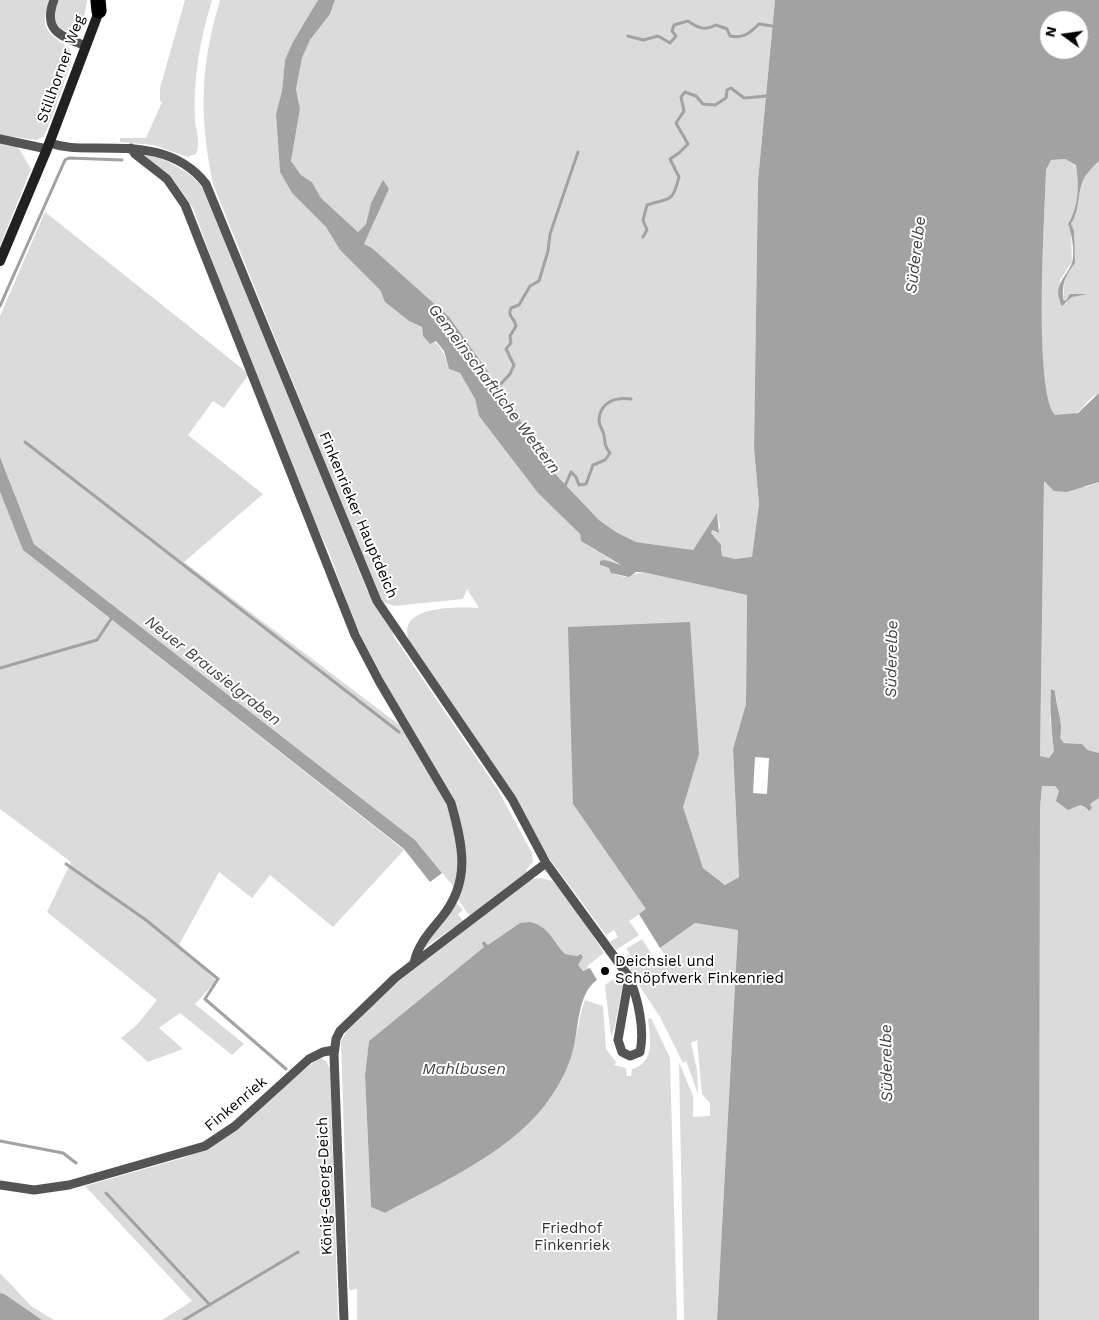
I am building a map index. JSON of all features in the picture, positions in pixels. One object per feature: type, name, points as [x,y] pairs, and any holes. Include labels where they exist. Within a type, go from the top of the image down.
[{"type":"main road","name":"Stillhorner Weg","points":[[0,261],[48,146],[100,4]]},
{"type":"street","points":[[54,0],[50,11],[53,27],[59,35],[86,46]]},
{"type":"street","name":"Finkenrieker Hauptdeich","points":[[0,139],[48,146],[132,148],[160,152],[186,164],[196,171],[211,192],[371,589],[512,799],[546,863],[629,977],[636,995],[641,1035],[640,1052],[630,1056],[622,1052],[618,1040],[629,977]]},
{"type":"street","points":[[132,148],[135,154],[167,179],[189,213],[355,635],[379,681],[452,803],[458,826],[462,857],[461,884],[450,907],[419,946],[414,963]]},
{"type":"street","points":[[334,1050],[340,1031],[395,978],[546,863]]},
{"type":"street","name":"Finkenriek","points":[[0,1185],[41,1190],[69,1185],[205,1146],[235,1126],[313,1056],[334,1050]]},
{"type":"street","name":"König-Georg-Deich","points":[[334,1050],[344,1320]]},
{"type":"green space","points":[[0,0],[50,0],[45,18],[47,29],[70,49],[71,62],[54,112],[44,136],[37,140],[0,135]]},
{"type":"green space","points":[[59,0],[87,0],[82,21],[72,31],[61,29],[56,23],[55,14]]},
{"type":"green space","points":[[185,0],[212,0],[204,29],[196,74],[195,120],[198,146],[196,154],[188,157],[154,145],[120,142],[120,138],[146,138],[162,102],[160,101],[160,88]]},
{"type":"green space","points":[[220,0],[318,0],[285,60],[282,91],[276,114],[280,172],[292,193],[326,227],[340,250],[380,290],[385,302],[409,321],[422,327],[423,336],[438,345],[449,369],[460,373],[475,399],[479,416],[538,493],[580,534],[581,541],[621,566],[605,560],[602,566],[609,568],[614,574],[625,577],[642,572],[747,595],[746,704],[733,749],[739,877],[725,885],[703,868],[682,807],[699,753],[573,804],[647,909],[629,921],[639,935],[616,950],[610,942],[618,937],[614,930],[606,935],[543,850],[409,640],[407,629],[412,620],[420,614],[444,608],[479,608],[467,589],[463,599],[394,606],[383,602],[377,591],[213,184],[205,136],[204,92],[208,48]]},
{"type":"green space","points":[[335,0],[775,0],[758,181],[754,448],[759,504],[752,558],[735,559],[722,556],[722,548],[711,533],[711,530],[718,533],[720,526],[717,514],[693,550],[636,542],[616,532],[599,520],[558,477],[537,450],[524,430],[518,414],[449,318],[372,248],[364,244],[389,189],[383,181],[371,203],[366,224],[358,232],[321,198],[312,182],[301,175],[291,161],[300,109],[296,89],[302,58],[310,40],[330,14]]},
{"type":"green space","points":[[0,142],[17,145],[31,169],[0,246]]},
{"type":"green space","points":[[144,154],[162,159],[185,171],[205,190],[367,590],[392,629],[394,637],[498,790],[532,853],[533,862],[526,870],[527,872],[470,916],[458,900],[464,879],[462,833],[354,622],[329,552],[310,512],[231,312],[193,208],[171,176],[145,158]]},
{"type":"green space","points":[[1065,159],[1076,165],[1078,188],[1076,203],[1068,224],[1071,232],[1072,262],[1060,280],[1059,301],[1065,304],[1072,297],[1084,294],[1071,294],[1066,301],[1063,300],[1065,277],[1075,263],[1071,224],[1076,214],[1080,188],[1089,171],[1099,161],[1099,393],[1092,397],[1077,412],[1054,415],[1048,399],[1042,337],[1046,170],[1051,160]]},
{"type":"green space","points":[[45,212],[249,374],[224,408],[213,401],[188,435],[263,494],[184,562],[410,733],[434,774],[458,826],[458,892],[415,840],[34,544],[0,457],[0,316]]},
{"type":"green space","points":[[1044,481],[1048,485],[1086,487],[1099,482],[1099,753],[1088,750],[1082,744],[1064,743],[1059,738],[1061,724],[1055,691],[1051,698],[1053,712],[1050,718],[1054,751],[1049,758],[1040,756]]},
{"type":"green space","points":[[0,492],[23,550],[404,850],[333,927],[270,875],[252,898],[219,872],[179,945],[216,981],[195,1004],[244,1044],[232,1055],[180,1013],[159,1028],[183,1049],[148,1062],[121,1038],[137,1025],[157,1000],[47,912],[71,862],[0,809]]},
{"type":"green space","points":[[1042,786],[1055,786],[1065,796],[1085,807],[1088,811],[1090,804],[1099,798],[1099,1320],[1039,1320],[1040,808]]},
{"type":"green space","name":"Friedhof Finkenriek","points":[[541,878],[553,881],[579,915],[604,953],[587,966],[588,969],[582,971],[578,965],[583,957],[581,954],[577,956],[565,954],[520,923],[488,945],[485,942],[484,947],[369,1041],[365,1075],[371,1207],[385,1213],[436,1186],[488,1154],[512,1137],[534,1117],[552,1094],[566,1069],[585,1000],[603,1006],[606,1049],[616,1062],[614,1065],[626,1068],[627,1076],[631,1076],[632,1069],[640,1066],[648,1055],[650,1042],[648,1019],[651,1018],[670,1058],[677,1320],[357,1320],[357,1289],[349,1290],[341,1041],[347,1031],[391,987],[532,879]]},
{"type":"green space","points":[[456,902],[463,910],[458,914],[463,921],[424,948]]},
{"type":"green space","points":[[695,923],[738,930],[717,1320],[684,1320],[679,1062],[693,1096],[693,1117],[710,1116],[710,1103],[702,1094],[697,1040],[691,1043],[697,1070],[698,1094],[686,1061],[683,1063],[660,1017],[629,970],[632,968],[625,957],[630,954],[626,949],[642,939],[659,966],[662,964],[659,960],[665,955],[660,948]]},
{"type":"green space","points":[[618,976],[623,982],[615,1026],[611,1037],[605,985]]},
{"type":"green space","points":[[319,1058],[325,1060],[330,1068],[338,1320],[162,1320],[192,1301],[85,1186],[183,1158],[206,1149]]},
{"type":"green space","points":[[0,1273],[31,1306],[54,1320],[42,1320],[0,1293]]},
{"type":"water","points":[[318,0],[335,0],[330,14],[310,40],[302,58],[296,89],[300,109],[291,161],[301,175],[312,182],[321,198],[358,232],[366,224],[371,203],[383,180],[389,189],[364,244],[372,248],[449,317],[518,414],[524,430],[537,450],[558,477],[599,520],[616,532],[636,542],[693,550],[717,513],[719,533],[712,530],[711,533],[721,545],[722,556],[735,559],[752,557],[759,504],[754,448],[758,181],[775,0],[1099,0],[1099,161],[1089,171],[1080,188],[1076,214],[1071,224],[1074,231],[1075,263],[1065,280],[1063,300],[1066,301],[1070,294],[1088,294],[1072,297],[1062,306],[1059,299],[1059,287],[1073,259],[1073,243],[1068,224],[1076,203],[1077,173],[1076,165],[1065,159],[1051,160],[1046,170],[1042,337],[1048,399],[1055,415],[1078,413],[1099,393],[1099,482],[1067,492],[1054,491],[1044,481],[1040,756],[1049,758],[1054,751],[1051,689],[1055,691],[1060,721],[1060,738],[1064,743],[1082,744],[1088,750],[1099,753],[1099,798],[1090,804],[1092,808],[1089,811],[1080,805],[1068,810],[1056,801],[1059,791],[1055,786],[1042,786],[1040,808],[1039,1320],[717,1320],[738,930],[695,923],[660,948],[639,914],[646,909],[573,804],[568,627],[690,622],[699,754],[683,807],[703,868],[725,885],[739,877],[733,749],[746,704],[747,595],[642,572],[636,572],[629,577],[611,573],[609,568],[600,565],[600,561],[605,560],[621,565],[581,541],[580,534],[538,493],[479,416],[475,399],[460,373],[449,369],[444,351],[436,341],[430,344],[423,336],[422,327],[409,321],[385,302],[380,290],[340,250],[326,227],[292,193],[280,172],[276,114],[282,91],[285,60],[293,42]]},
{"type":"water","points":[[0,457],[34,544],[415,840],[442,873],[430,882],[404,849],[23,550],[0,492]]},
{"type":"water","name":"Mahlbusen","points":[[530,922],[542,927],[565,954],[577,956],[581,954],[583,957],[578,965],[583,971],[590,968],[597,980],[590,986],[582,1002],[571,1056],[559,1085],[537,1114],[519,1132],[476,1163],[385,1213],[371,1207],[365,1075],[369,1041],[484,947],[482,943],[484,941],[488,945],[520,923]]},
{"type":"water","points":[[0,1293],[4,1294],[42,1320],[0,1320]]},
{"type":"pier","points":[[755,757],[769,758],[767,794],[753,793]]},
{"type":"waterway","points":[[628,36],[643,40],[658,36],[670,43],[676,36],[672,31],[674,25],[688,21],[701,28],[716,25],[727,29],[730,36],[735,37],[746,34],[759,24],[772,26]]},
{"type":"waterway","points":[[643,237],[647,230],[643,220],[647,205],[669,198],[677,186],[679,177],[670,159],[688,144],[676,123],[684,111],[681,97],[685,92],[696,96],[703,104],[715,105],[726,98],[727,90],[731,88],[744,98],[766,96]]},
{"type":"waterway","name":"Gemeinschaftliche Wettern","points":[[497,388],[510,374],[514,365],[506,349],[511,343],[510,336],[516,326],[510,313],[511,308],[519,305],[530,286],[539,281],[548,251],[550,234],[578,152]]},
{"type":"waterway","points":[[0,306],[65,160],[69,158],[122,160]]},
{"type":"waterway","points":[[565,486],[571,472],[576,477],[579,485],[586,484],[593,465],[605,460],[610,453],[606,447],[599,422],[600,414],[605,405],[614,400],[631,399]]},
{"type":"waterway","points":[[25,442],[399,732]]},
{"type":"waterway","points":[[0,668],[97,640],[113,616]]},
{"type":"waterway","points":[[66,864],[146,920],[218,979],[205,999],[286,1069]]},
{"type":"waterway","points":[[0,1141],[63,1153],[76,1163]]},
{"type":"waterway","points":[[106,1193],[210,1305]]},
{"type":"waterway","points":[[184,1320],[298,1252]]},
{"type":"place","name":"Deichsiel und Schöpfwerk Finkenried","points":[[605,971]]},
{"type":"water label","name":"Süderelbe","points":[[916,255]]},
{"type":"water label","name":"Süderelbe","points":[[892,659]]},
{"type":"water label","name":"Neuer Brausielgraben","points":[[213,671]]},
{"type":"water label","name":"Süderelbe","points":[[887,1063]]}]
